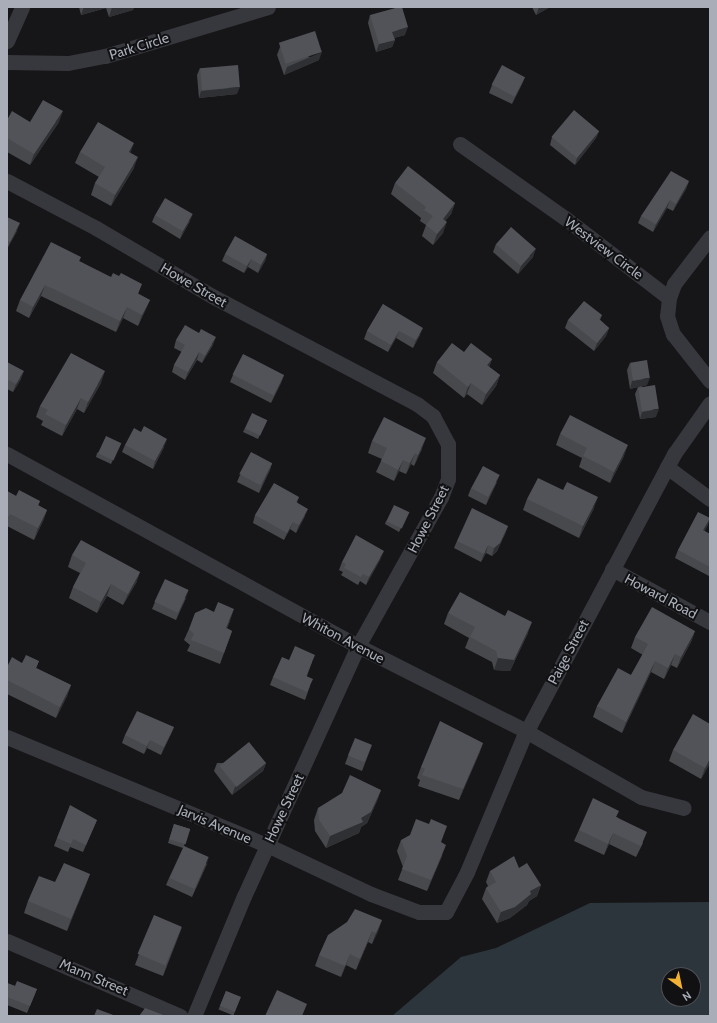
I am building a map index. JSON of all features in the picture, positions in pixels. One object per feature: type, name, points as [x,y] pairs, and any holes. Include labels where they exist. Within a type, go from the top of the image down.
[{"type":"street","points":[[7,41],[22,7]]},
{"type":"street","name":"Park Circle","points":[[7,62],[68,63],[105,56],[268,7]]},
{"type":"street","name":"Westview Circle","points":[[460,144],[565,218],[669,298]]},
{"type":"street","name":"Howe Street","points":[[7,181],[96,228],[260,322],[417,404],[433,416],[448,444],[448,479],[389,594],[358,646],[267,845],[194,1016]]},
{"type":"street","points":[[710,237],[674,284],[669,298],[667,316],[673,334],[710,380]]},
{"type":"street","name":"Paige Street","points":[[446,912],[526,731],[667,467],[710,403]]},
{"type":"street","name":"Whiton Avenue","points":[[7,454],[358,646],[526,731],[641,797],[684,808]]},
{"type":"street","points":[[667,467],[710,498]]},
{"type":"street","name":"Howard Road","points":[[612,569],[710,622]]},
{"type":"street","name":"Jarvis Avenue","points":[[7,737],[267,845],[419,912],[446,912]]},
{"type":"street","name":"Mann Street","points":[[7,941],[180,1016]]},
{"type":"shaded area","points":[[710,902],[710,1016],[392,1016],[461,957],[496,948],[590,903]]},
{"type":"building","points":[[402,7],[408,27],[392,32],[395,40],[379,44],[370,15]]},
{"type":"building","points":[[315,31],[322,52],[286,64],[279,43]]},
{"type":"building","points":[[238,65],[240,87],[202,90],[200,68]]},
{"type":"building","points":[[502,65],[525,77],[515,97],[492,84]]},
{"type":"building","points":[[43,100],[63,111],[34,154],[7,138],[7,120],[12,111],[30,122]]},
{"type":"building","points":[[574,110],[599,131],[577,158],[552,137]]},
{"type":"building","points":[[98,122],[134,143],[129,152],[138,157],[115,195],[95,183],[105,167],[80,152]]},
{"type":"building","points":[[408,166],[455,203],[443,219],[447,222],[437,234],[426,225],[433,216],[424,210],[426,207],[395,183]]},
{"type":"building","points":[[671,171],[689,181],[676,204],[670,200],[656,224],[641,216]]},
{"type":"building","points":[[165,198],[193,214],[183,231],[155,215]]},
{"type":"building","points":[[7,217],[20,223],[10,242],[7,240]]},
{"type":"building","points":[[511,227],[536,249],[521,266],[496,244]]},
{"type":"building","points":[[235,236],[267,254],[261,265],[251,259],[247,266],[225,254]]},
{"type":"building","points":[[51,242],[81,257],[79,261],[111,277],[113,273],[119,276],[121,273],[142,284],[138,294],[150,300],[142,315],[127,307],[120,321],[45,285],[33,307],[20,300]]},
{"type":"building","points":[[584,301],[602,315],[599,319],[609,328],[597,343],[568,320]]},
{"type":"building","points":[[383,304],[423,328],[416,340],[399,331],[391,345],[367,331]]},
{"type":"building","points":[[185,325],[199,333],[201,329],[216,337],[205,356],[199,352],[188,372],[174,365],[185,345],[176,340]]},
{"type":"building","points":[[452,343],[464,352],[471,343],[492,359],[487,365],[500,375],[486,394],[471,383],[468,387],[437,362]]},
{"type":"building","points":[[71,353],[105,371],[88,402],[81,398],[66,425],[45,414],[48,410],[40,406]]},
{"type":"building","points":[[243,354],[284,375],[274,395],[233,374]]},
{"type":"building","points":[[647,360],[650,378],[633,380],[630,363]]},
{"type":"building","points":[[7,362],[24,371],[16,384],[9,380],[7,383]]},
{"type":"building","points":[[655,385],[659,409],[642,411],[638,388]]},
{"type":"building","points":[[252,413],[267,420],[260,436],[245,428]]},
{"type":"building","points":[[570,415],[628,445],[614,472],[583,456],[587,448],[560,434]]},
{"type":"building","points":[[384,417],[426,438],[418,455],[415,453],[410,463],[403,460],[398,470],[381,461],[387,448],[372,441]]},
{"type":"building","points":[[144,426],[167,439],[155,461],[125,445],[134,428],[141,432]]},
{"type":"building","points":[[106,436],[121,443],[113,460],[98,453]]},
{"type":"building","points":[[251,452],[272,463],[260,485],[239,474]]},
{"type":"building","points":[[483,466],[500,475],[488,497],[471,488]]},
{"type":"building","points":[[538,478],[563,490],[567,482],[598,497],[583,526],[527,499]]},
{"type":"building","points":[[274,483],[299,497],[296,502],[308,509],[299,525],[293,522],[287,533],[255,515]]},
{"type":"building","points":[[19,490],[40,501],[38,505],[47,510],[38,528],[10,514],[7,519],[7,491],[16,496]]},
{"type":"building","points":[[394,505],[409,512],[402,528],[386,521]]},
{"type":"building","points":[[472,508],[508,526],[500,543],[494,548],[488,545],[484,554],[457,541]]},
{"type":"building","points":[[698,512],[710,518],[703,530],[710,534],[710,567],[678,550]]},
{"type":"building","points":[[356,535],[384,551],[369,577],[363,574],[361,577],[344,568],[346,564],[342,562]]},
{"type":"building","points":[[81,540],[140,572],[128,594],[111,584],[101,602],[73,587],[86,563],[72,555]]},
{"type":"building","points":[[165,579],[189,590],[178,613],[154,602]]},
{"type":"building","points":[[460,592],[505,616],[508,610],[532,622],[514,660],[498,658],[496,651],[470,637],[475,627],[448,613]]},
{"type":"building","points":[[218,602],[234,609],[226,628],[232,631],[224,653],[191,640],[194,634],[189,629],[195,613],[206,608],[214,612]]},
{"type":"building","points":[[652,607],[695,631],[681,657],[675,654],[668,668],[655,661],[626,722],[597,706],[618,668],[631,675],[648,644],[635,637]]},
{"type":"building","points":[[295,646],[315,655],[306,676],[313,679],[307,692],[273,677],[282,657],[289,660]]},
{"type":"building","points":[[26,655],[39,661],[36,668],[71,685],[60,707],[7,680],[7,667],[12,657],[22,663]]},
{"type":"building","points":[[137,711],[174,727],[164,747],[150,740],[147,746],[125,735]]},
{"type":"building","points":[[693,714],[710,724],[710,759],[705,768],[673,750]]},
{"type":"building","points":[[440,721],[483,743],[463,789],[422,775],[425,769],[421,767]]},
{"type":"building","points":[[355,738],[372,745],[365,762],[348,756]]},
{"type":"building","points":[[249,742],[266,763],[236,787],[219,766]]},
{"type":"building","points":[[350,775],[381,790],[371,812],[361,818],[363,822],[330,836],[319,820],[318,808],[342,793]]},
{"type":"building","points":[[593,798],[619,811],[616,817],[647,832],[641,846],[613,833],[608,844],[579,830]]},
{"type":"building","points":[[70,805],[97,820],[86,845],[73,839],[71,844],[57,838]]},
{"type":"building","points":[[416,819],[429,824],[431,819],[447,826],[441,842],[446,845],[431,880],[402,869],[407,856],[401,840],[410,835]]},
{"type":"building","points":[[174,824],[190,829],[186,844],[169,839]]},
{"type":"building","points":[[184,846],[209,857],[194,889],[170,878]]},
{"type":"building","points":[[514,856],[519,868],[527,863],[541,885],[530,891],[531,894],[515,907],[501,912],[486,888],[496,882],[490,871]]},
{"type":"building","points":[[64,863],[90,874],[71,919],[28,901],[39,876],[55,882]]},
{"type":"building","points":[[355,909],[382,920],[376,933],[372,931],[360,959],[350,954],[345,966],[319,955],[328,935],[347,922]]},
{"type":"building","points":[[154,915],[182,927],[165,965],[138,954]]},
{"type":"building","points":[[17,981],[37,989],[30,1006],[7,997],[7,983],[15,986]]},
{"type":"building","points":[[277,990],[307,1004],[302,1016],[265,1016]]},
{"type":"building","points":[[226,991],[241,997],[235,1012],[220,1006]]},
{"type":"building","points":[[145,1008],[166,1016],[139,1016]]},
{"type":"building","points":[[97,1009],[116,1016],[94,1016]]}]
